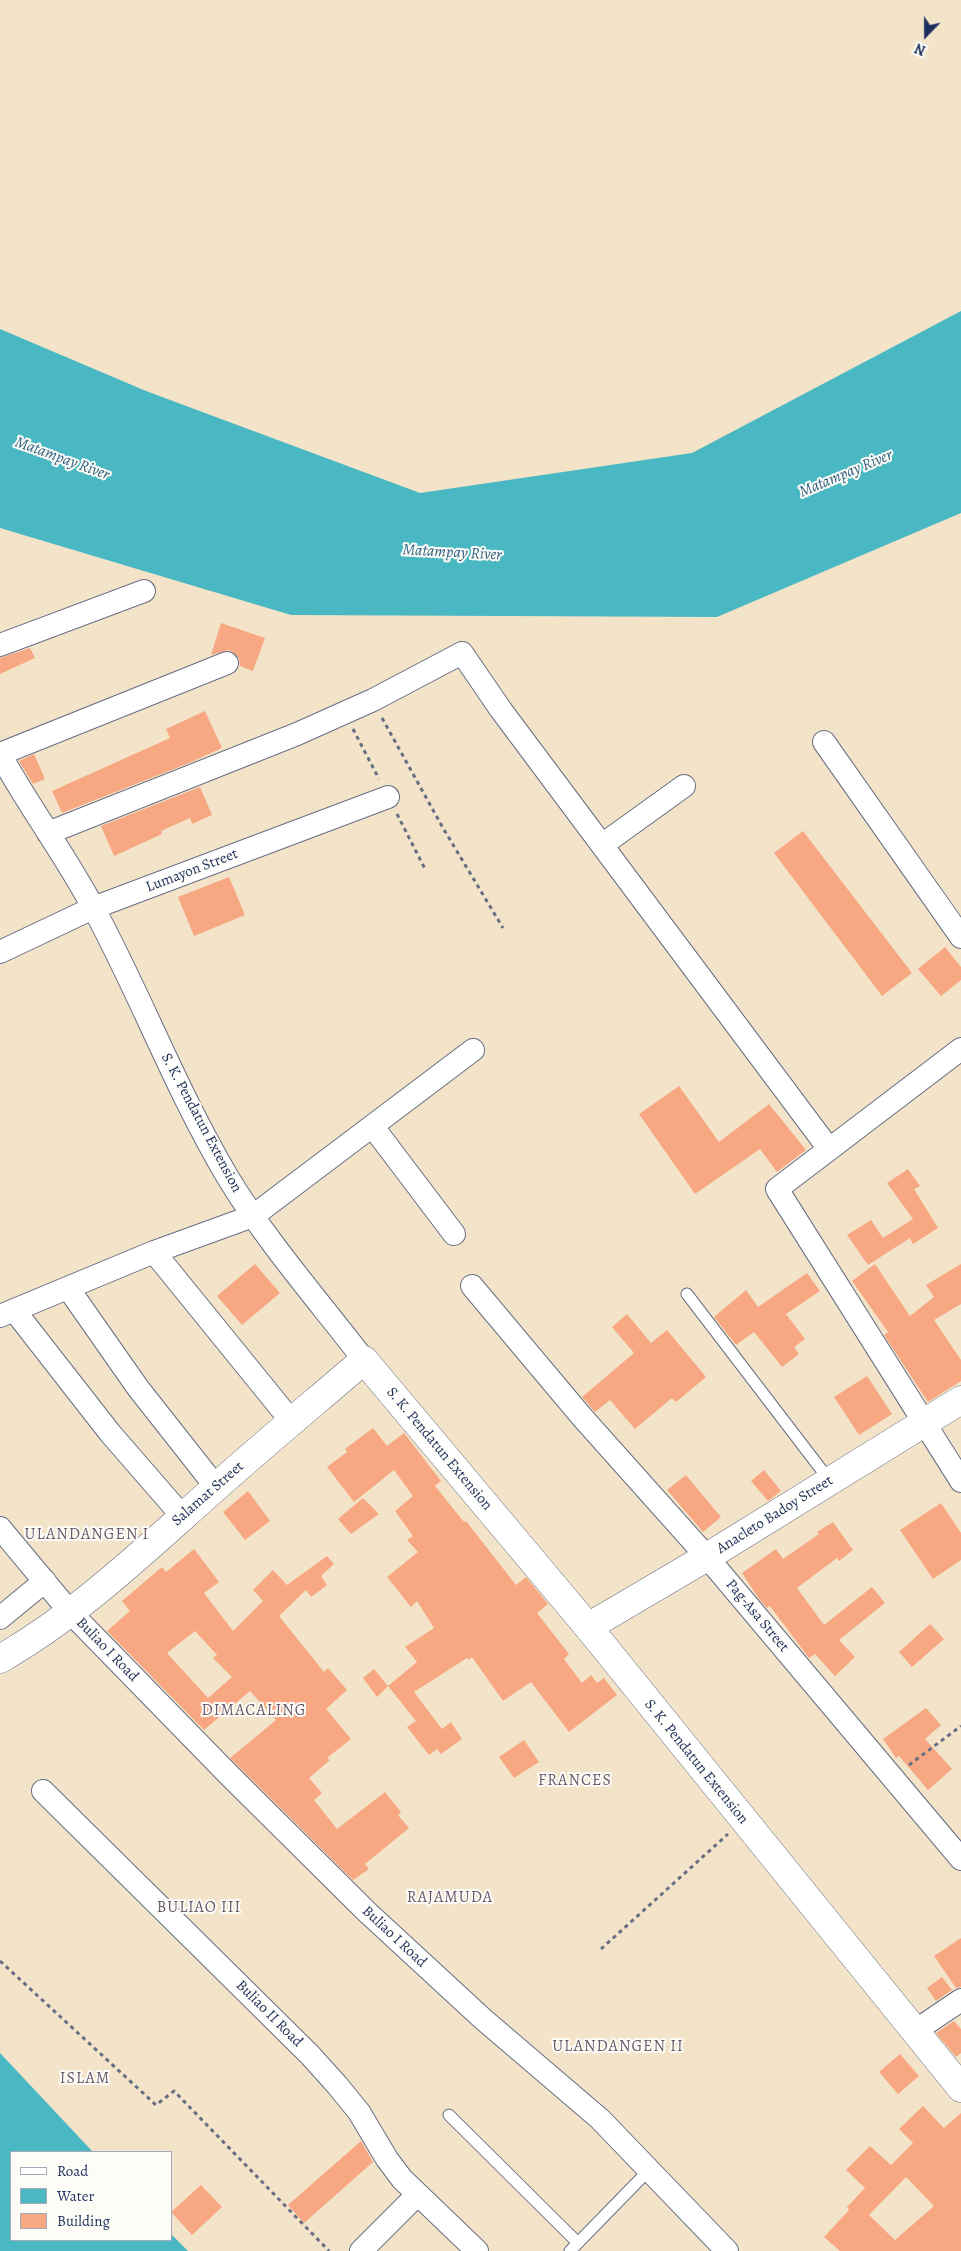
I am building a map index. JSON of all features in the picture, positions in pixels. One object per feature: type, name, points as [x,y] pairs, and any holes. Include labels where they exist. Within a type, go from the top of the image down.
[{"type":"main road","name":"Salamat Street","points":[[0,1659],[70,1612],[114,1579],[216,1487],[364,1360]]},
{"type":"main road","name":"S. K. Pendatun Extension","points":[[364,1360],[588,1627],[961,2088]]},
{"type":"main road","name":"Anacleto Badoy Street","points":[[588,1627],[707,1557],[961,1400]]},
{"type":"street","points":[[0,645],[144,591]]},
{"type":"street","points":[[48,833],[297,734],[372,700],[462,653],[501,710],[829,1150]]},
{"type":"street","points":[[0,754],[227,662]]},
{"type":"street","points":[[824,742],[961,937]]},
{"type":"street","name":"S. K. Pendatun Extension","points":[[0,754],[94,908],[192,1112],[227,1176],[253,1216],[364,1360]]},
{"type":"street","points":[[602,846],[684,786]]},
{"type":"street","name":"Lumayon Street","points":[[0,952],[94,908],[388,797]]},
{"type":"street","points":[[961,1049],[776,1189],[961,1481]]},
{"type":"street","points":[[183,1517],[7,1313],[154,1252],[253,1216],[473,1050]]},
{"type":"street","points":[[373,1127],[454,1234]]},
{"type":"street","points":[[154,1252],[292,1422]]},
{"type":"street","name":"Pag-Asa Street","points":[[472,1286],[582,1417],[707,1557],[961,1859]]},
{"type":"street","points":[[68,1288],[138,1388],[216,1487]]},
{"type":"street","name":"Buliao I Road","points":[[0,1528],[70,1612],[229,1775],[367,1912],[483,2020],[600,2119],[727,2251]]},
{"type":"street","points":[[0,1618],[45,1581]]},
{"type":"street","name":"Buliao II Road","points":[[43,1791],[217,1962],[338,2085],[359,2112],[387,2159],[417,2195],[477,2251]]},
{"type":"street","points":[[915,2031],[961,2000]]},
{"type":"street","points":[[361,2251],[417,2195]]},
{"type":"lane","points":[[687,1294],[830,1481]]},
{"type":"lane","points":[[449,2114],[574,2247],[649,2170]]},
{"type":"path","points":[[372,700],[443,828],[503,928]]},
{"type":"path","points":[[893,1778],[961,1726]]},
{"type":"path","points":[[601,1949],[744,1820]]},
{"type":"path","points":[[0,1961],[156,2105],[174,2091],[329,2251]]},
{"type":"water","name":"Matampay River","points":[[961,311],[961,513],[717,617],[291,615],[0,528],[0,329],[146,391],[420,493],[692,453]]},
{"type":"water","points":[[0,2053],[92,2151],[10,2151],[10,2241],[172,2241],[172,2235],[188,2251],[0,2251]]},
{"type":"building","points":[[221,623],[265,638],[253,671],[240,666],[239,658],[229,650],[211,655]]},
{"type":"building","points":[[30,648],[35,658],[0,674],[0,658]]},
{"type":"building","points":[[205,711],[222,748],[62,813],[52,791],[170,738],[166,729]]},
{"type":"building","points":[[34,754],[45,779],[33,784],[19,761]]},
{"type":"building","points":[[200,787],[212,815],[192,824],[190,818],[161,831],[162,834],[114,856],[101,826]]},
{"type":"building","points":[[803,831],[912,973],[882,996],[774,853]]},
{"type":"building","points":[[229,877],[245,915],[194,936],[178,897]]},
{"type":"building","points":[[945,947],[961,967],[961,980],[941,996],[918,969]]},
{"type":"building","points":[[679,1086],[719,1142],[769,1104],[806,1150],[777,1172],[760,1149],[695,1194],[639,1114]]},
{"type":"building","points":[[908,1169],[920,1186],[914,1189],[938,1228],[913,1244],[910,1238],[868,1265],[847,1235],[871,1220],[883,1238],[913,1219],[887,1183]]},
{"type":"building","points":[[255,1264],[280,1293],[242,1325],[217,1296]]},
{"type":"building","points":[[875,1264],[910,1316],[934,1297],[926,1285],[961,1264],[961,1304],[934,1320],[961,1360],[961,1381],[928,1402],[884,1335],[888,1332],[852,1281]]},
{"type":"building","points":[[807,1273],[820,1291],[786,1314],[805,1339],[794,1347],[799,1354],[782,1367],[754,1332],[736,1345],[714,1317],[746,1290],[758,1307]]},
{"type":"building","points":[[627,1314],[651,1343],[667,1330],[706,1377],[676,1402],[672,1398],[635,1429],[610,1400],[595,1412],[582,1397],[634,1353],[612,1327]]},
{"type":"building","points":[[867,1376],[892,1414],[859,1435],[834,1397]]},
{"type":"building","points":[[373,1428],[387,1446],[404,1433],[441,1481],[435,1486],[464,1522],[466,1521],[516,1585],[526,1577],[548,1604],[537,1613],[569,1654],[564,1659],[582,1683],[591,1675],[597,1683],[604,1678],[617,1695],[569,1732],[531,1682],[503,1701],[472,1657],[469,1660],[467,1658],[414,1692],[442,1729],[451,1722],[462,1739],[441,1754],[437,1749],[429,1755],[407,1727],[416,1721],[388,1686],[417,1662],[405,1647],[434,1628],[417,1601],[411,1607],[387,1577],[418,1552],[407,1540],[413,1536],[395,1511],[413,1496],[394,1470],[354,1502],[327,1467],[347,1452],[345,1449]]},
{"type":"building","points":[[764,1470],[781,1491],[768,1501],[751,1481]]},
{"type":"building","points":[[686,1475],[721,1517],[703,1532],[667,1490]]},
{"type":"building","points":[[248,1491],[270,1521],[245,1540],[223,1512]]},
{"type":"building","points":[[363,1498],[379,1514],[351,1534],[338,1519]]},
{"type":"building","points":[[941,1503],[961,1533],[961,1560],[933,1579],[900,1530]]},
{"type":"building","points":[[833,1522],[853,1550],[839,1561],[837,1558],[797,1588],[824,1625],[872,1587],[885,1603],[839,1640],[855,1657],[835,1676],[815,1654],[809,1658],[770,1606],[767,1608],[759,1599],[742,1573],[776,1549],[783,1559]]},
{"type":"building","points":[[194,1549],[219,1582],[204,1593],[233,1631],[263,1601],[253,1590],[273,1570],[287,1585],[327,1556],[334,1564],[321,1576],[327,1585],[311,1597],[306,1590],[279,1616],[324,1672],[328,1668],[347,1690],[326,1709],[351,1739],[327,1758],[330,1760],[309,1778],[322,1793],[314,1800],[337,1829],[385,1792],[401,1812],[398,1815],[409,1828],[365,1864],[369,1869],[353,1880],[230,1758],[276,1720],[250,1691],[204,1730],[107,1631],[130,1611],[122,1601],[162,1567],[166,1572]],"holes":[[[195,1631],[217,1655],[213,1658],[232,1677],[208,1698],[167,1653]]]},
{"type":"building","points":[[930,1624],[944,1639],[912,1667],[899,1652]]},
{"type":"building","points":[[374,1669],[388,1686],[377,1697],[363,1678]]},
{"type":"building","points":[[926,1708],[941,1725],[925,1739],[952,1769],[928,1790],[899,1756],[896,1758],[883,1739]]},
{"type":"building","points":[[524,1740],[539,1762],[514,1778],[499,1757]]},
{"type":"building","points":[[961,1938],[961,1987],[956,1988],[934,1956]]},
{"type":"building","points":[[942,1977],[952,1990],[936,2001],[927,1988]]},
{"type":"building","points":[[954,2021],[961,2029],[961,2053],[956,2057],[936,2033]]},
{"type":"building","points":[[900,2054],[919,2076],[898,2094],[879,2072]]},
{"type":"building","points":[[923,2106],[944,2128],[961,2113],[961,2251],[840,2251],[824,2237],[849,2210],[847,2207],[865,2188],[846,2170],[870,2146],[891,2165],[913,2143],[899,2129]],"holes":[[[906,2177],[934,2206],[895,2240],[869,2215]]]},
{"type":"building","points":[[361,2141],[373,2162],[304,2223],[288,2205]]},
{"type":"building","points":[[201,2185],[222,2207],[192,2235],[172,2211]]},
{"type":"district","name":"ULANDANGEN I","points":[[87,1535]]},
{"type":"district","name":"DIMACALING","points":[[254,1711]]},
{"type":"district","name":"FRANCES","points":[[575,1781]]},
{"type":"district","name":"RAJAMUDA","points":[[450,1898]]},
{"type":"district","name":"BULIAO III","points":[[199,1908]]},
{"type":"district","name":"ULANDANGEN II","points":[[618,2047]]},
{"type":"district","name":"ISLAM","points":[[85,2079]]}]
